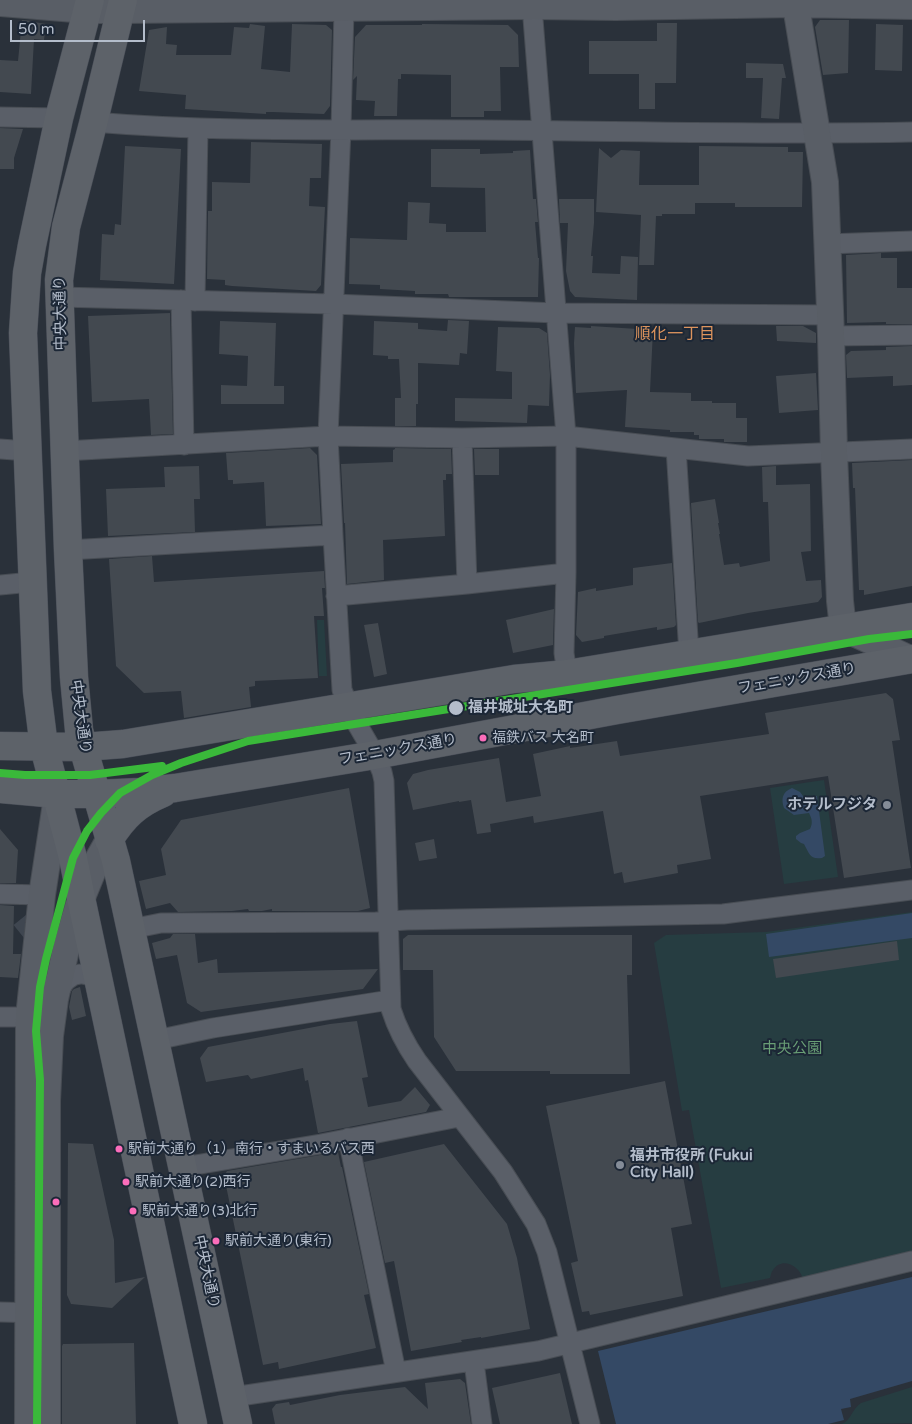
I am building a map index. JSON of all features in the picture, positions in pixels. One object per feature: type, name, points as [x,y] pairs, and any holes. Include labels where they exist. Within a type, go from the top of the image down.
[{"type":"main road","points":[[89,5],[59,118],[27,273],[23,333],[37,691],[44,747],[74,858],[193,1424]]},
{"type":"main road","name":"中央大通り","points":[[122,5],[66,227],[59,280],[68,550],[75,688],[79,730],[116,861],[132,928],[238,1424]]},
{"type":"main road","points":[[0,746],[83,748],[123,744],[514,679],[567,674],[912,617]]},
{"type":"main road","name":"フェニックス通り","points":[[0,789],[57,794],[96,794],[175,788],[375,755],[617,710],[911,663]]},
{"type":"main road","points":[[110,840],[127,815],[136,807],[175,788]]},
{"type":"street","points":[[0,2],[89,5],[473,4],[532,6],[795,2],[912,6]]},
{"type":"street","points":[[795,2],[825,182],[834,453],[840,601],[843,628],[911,663]]},
{"type":"street","points":[[344,4],[341,129],[328,436],[332,536],[342,690],[375,755],[384,781],[390,1009],[408,1048],[417,1062],[506,1178],[536,1224],[545,1247],[590,1424]]},
{"type":"street","points":[[532,6],[566,436],[564,653],[567,674]]},
{"type":"street","points":[[0,117],[59,118]]},
{"type":"street","points":[[93,122],[198,128],[818,134],[912,132]]},
{"type":"street","points":[[184,445],[188,300],[198,128]]},
{"type":"street","points":[[827,244],[912,241]]},
{"type":"street","points":[[60,297],[333,304],[557,313],[830,326],[912,335]]},
{"type":"street","points":[[65,451],[328,436],[462,438],[566,436],[748,456],[912,449]]},
{"type":"street","points":[[462,438],[466,584]]},
{"type":"street","points":[[676,448],[689,654]]},
{"type":"street","points":[[0,449],[28,451]]},
{"type":"street","points":[[68,550],[332,536]]},
{"type":"street","points":[[336,596],[466,584],[566,572]]},
{"type":"street","points":[[0,585],[32,582]]},
{"type":"street","points":[[47,1424],[38,1313],[29,1017],[42,895],[57,794]]},
{"type":"street","points":[[28,1424],[38,1313],[50,1036],[55,999],[67,946],[81,898],[96,863],[110,840]]},
{"type":"street","points":[[132,928],[161,924],[376,922],[723,914],[912,890]]},
{"type":"street","points":[[0,894],[42,895]]},
{"type":"street","points":[[55,999],[66,980],[80,974],[93,977],[100,986],[102,994]]},
{"type":"street","points":[[156,1040],[213,1028],[390,1000]]},
{"type":"street","points":[[0,1017],[29,1017]]},
{"type":"street","points":[[183,1167],[459,1117]]},
{"type":"street","points":[[348,1138],[396,1372]]},
{"type":"street","points":[[233,1397],[538,1351],[912,1261]]},
{"type":"street","points":[[0,1312],[38,1313]]},
{"type":"street","points":[[474,1362],[482,1424]]},
{"type":"green space","points":[[317,620],[324,620],[327,676],[319,676]]},
{"type":"green space","points":[[824,780],[838,877],[784,884],[770,788]]},
{"type":"green space","name":"中央公園","points":[[912,912],[912,1253],[803,1279],[795,1267],[786,1263],[777,1266],[772,1271],[770,1278],[721,1288],[689,1110],[682,1111],[654,943],[666,935],[766,932]]},
{"type":"green space","points":[[912,1387],[912,1423],[842,1424],[848,1420],[861,1403]]},
{"type":"water","points":[[792,788],[808,798],[817,796],[825,856],[822,858],[812,857],[804,844],[796,839],[796,836],[800,833],[810,829],[812,821],[809,813],[794,815],[784,808],[783,796]]},
{"type":"water","points":[[912,913],[912,938],[769,957],[766,934]]},
{"type":"water","points":[[912,1277],[912,1381],[850,1399],[851,1407],[841,1409],[844,1420],[828,1424],[616,1424],[598,1351]]},
{"type":"building","points":[[22,20],[46,24],[44,40],[34,39],[31,94],[0,92],[0,60],[18,61]]},
{"type":"building","points":[[820,20],[849,20],[848,73],[823,75],[815,27]]},
{"type":"building","points":[[657,23],[677,23],[676,83],[655,83],[655,109],[639,109],[639,74],[589,74],[589,41],[657,41]]},
{"type":"building","points":[[250,24],[265,26],[261,69],[290,72],[292,24],[326,25],[332,30],[330,106],[324,114],[266,112],[266,114],[185,109],[186,95],[139,91],[149,30],[167,27],[166,44],[177,45],[176,55],[231,55],[234,27],[249,28]]},
{"type":"building","points":[[876,24],[903,25],[902,71],[875,70]]},
{"type":"building","points":[[366,25],[508,25],[518,35],[519,67],[500,67],[501,111],[484,111],[484,117],[451,117],[451,75],[401,74],[401,79],[398,79],[397,116],[374,116],[375,101],[356,100],[357,76],[353,80],[355,37]]},
{"type":"building","points":[[746,63],[783,64],[786,78],[782,78],[779,119],[761,118],[763,78],[746,78]]},
{"type":"building","points":[[0,128],[23,129],[14,158],[14,169],[0,169]]},
{"type":"building","points":[[251,142],[322,144],[321,178],[310,178],[309,206],[325,207],[321,285],[316,291],[232,286],[225,285],[225,280],[207,279],[208,211],[212,211],[212,182],[250,183]]},
{"type":"building","points":[[125,146],[181,149],[174,284],[100,280],[102,234],[114,235],[115,224],[121,225]]},
{"type":"building","points":[[699,146],[788,147],[788,152],[803,152],[802,207],[735,207],[735,203],[695,203],[695,214],[662,214],[662,216],[656,216],[654,265],[639,265],[641,215],[596,212],[599,148],[611,158],[621,150],[640,151],[639,185],[699,185]]},
{"type":"building","points":[[431,149],[480,149],[480,154],[513,153],[513,151],[530,150],[533,199],[536,199],[538,222],[535,222],[539,258],[538,297],[449,297],[448,294],[415,294],[415,291],[380,289],[380,285],[349,284],[350,238],[407,240],[408,202],[430,203],[429,223],[446,224],[446,232],[486,232],[485,188],[431,187]]},
{"type":"building","points":[[559,199],[594,199],[592,273],[620,274],[621,256],[638,257],[637,300],[575,297],[570,291],[566,271],[568,223],[560,223]]},
{"type":"building","points":[[881,253],[881,258],[897,258],[897,288],[912,288],[912,324],[886,324],[886,322],[847,323],[846,255]]},
{"type":"building","points":[[170,313],[173,434],[151,435],[149,399],[92,402],[88,316]]},
{"type":"building","points":[[448,320],[469,321],[467,354],[460,353],[459,365],[418,363],[416,426],[395,426],[395,398],[401,398],[399,359],[388,359],[388,356],[373,355],[374,321],[418,323],[418,329],[447,331]]},
{"type":"building","points":[[220,321],[276,323],[274,386],[284,386],[284,404],[221,404],[221,385],[247,386],[248,356],[219,354]]},
{"type":"building","points":[[591,326],[653,330],[650,392],[691,393],[691,401],[736,403],[736,418],[747,418],[747,442],[724,442],[724,439],[699,439],[699,435],[694,435],[694,432],[670,432],[670,430],[625,427],[627,390],[576,393],[575,327],[591,328]]},
{"type":"building","points":[[776,326],[803,326],[816,333],[816,343],[777,341]]},
{"type":"building","points":[[498,327],[539,328],[547,333],[550,375],[549,406],[528,405],[527,423],[455,421],[455,398],[512,399],[512,372],[496,371]]},
{"type":"building","points":[[912,346],[912,385],[893,386],[893,376],[847,378],[846,355],[851,351],[886,350],[886,347]]},
{"type":"building","points":[[816,373],[818,410],[779,413],[776,376]]},
{"type":"building","points":[[310,448],[317,455],[321,524],[266,526],[264,482],[233,484],[233,480],[228,480],[226,453]]},
{"type":"building","points":[[395,448],[451,449],[452,474],[446,474],[446,480],[443,480],[445,536],[383,540],[384,580],[347,584],[341,464],[393,462],[393,450]]},
{"type":"building","points":[[474,449],[499,449],[499,475],[475,475]]},
{"type":"building","points":[[912,460],[912,586],[864,595],[864,590],[859,590],[855,488],[853,488],[852,463]]},
{"type":"building","points":[[199,466],[200,499],[194,499],[195,532],[108,536],[106,489],[165,487],[164,467]]},
{"type":"building","points":[[776,466],[776,485],[810,484],[811,551],[801,552],[806,581],[821,580],[822,597],[818,602],[699,623],[691,503],[715,499],[724,565],[739,563],[740,567],[770,561],[768,502],[763,502],[762,467]]},
{"type":"building","points":[[152,556],[154,582],[324,571],[325,588],[322,588],[324,616],[314,616],[318,678],[255,681],[255,686],[249,687],[251,707],[184,718],[181,691],[144,693],[116,666],[109,559]]},
{"type":"building","points":[[672,563],[676,625],[674,627],[657,630],[657,627],[604,636],[604,638],[582,642],[576,635],[578,592],[596,588],[596,591],[633,585],[633,568]]},
{"type":"building","points":[[554,609],[553,645],[513,653],[506,620]]},
{"type":"building","points":[[378,623],[387,674],[374,677],[364,625]]},
{"type":"building","points":[[886,693],[893,699],[900,740],[892,741],[911,868],[844,878],[828,776],[700,796],[711,859],[677,865],[678,873],[624,883],[622,872],[614,874],[603,811],[534,823],[533,816],[490,824],[491,832],[477,834],[471,800],[413,810],[407,783],[413,774],[499,758],[506,802],[541,796],[533,754],[570,746],[570,748],[617,741],[620,756],[769,734],[765,713]]},
{"type":"building","points":[[349,788],[370,908],[358,911],[272,911],[272,909],[249,911],[248,909],[178,912],[170,903],[146,909],[139,881],[166,875],[161,849],[181,820]]},
{"type":"building","points":[[0,829],[18,850],[16,883],[0,883]]},
{"type":"building","points":[[434,839],[437,858],[419,861],[415,843]]},
{"type":"building","points":[[0,905],[14,906],[13,954],[21,954],[18,978],[0,977]]},
{"type":"building","points":[[173,934],[195,934],[198,963],[217,959],[218,973],[378,969],[363,989],[201,1012],[187,1003],[177,955],[156,959],[152,943],[170,938]]},
{"type":"building","points":[[408,935],[632,935],[632,975],[627,975],[630,1074],[550,1074],[550,1071],[456,1071],[434,1037],[433,970],[403,970],[403,939]]},
{"type":"building","points":[[897,941],[899,960],[776,978],[773,959]]},
{"type":"building","points":[[80,987],[86,1016],[72,1020],[69,1007],[72,991]]},
{"type":"building","points":[[357,1021],[368,1077],[362,1078],[368,1107],[401,1101],[415,1087],[430,1105],[426,1112],[318,1133],[308,1080],[305,1081],[303,1068],[251,1079],[248,1075],[206,1082],[200,1058],[208,1047],[330,1024]]},
{"type":"building","name":"福井市役所 (Fukui City Hall)","points":[[665,1081],[692,1224],[671,1228],[683,1296],[590,1315],[589,1311],[582,1312],[571,1263],[578,1261],[546,1106]]},
{"type":"building","points":[[68,1143],[93,1144],[114,1240],[115,1283],[145,1277],[112,1308],[71,1304],[67,1295]]},
{"type":"building","points":[[444,1144],[507,1224],[517,1258],[530,1329],[461,1340],[462,1342],[411,1351],[394,1261],[385,1263],[364,1162]]},
{"type":"building","points":[[338,1152],[369,1294],[364,1295],[376,1348],[279,1369],[278,1362],[263,1365],[224,1176],[227,1171]]},
{"type":"building","points":[[134,1343],[136,1424],[62,1424],[63,1344]]},
{"type":"building","points":[[560,1373],[572,1424],[500,1424],[492,1388]]},
{"type":"building","points":[[460,1379],[465,1383],[471,1424],[275,1424],[272,1409],[276,1404],[289,1402],[290,1405],[340,1395],[405,1387],[428,1409],[425,1383]]},
{"type":"tunnel","points":[[21,919],[41,944]]},
{"type":"transit line","points":[[37,1424],[40,1080],[36,1031],[40,987],[73,858],[87,831],[120,793],[152,775],[181,763],[248,741],[737,663],[869,639],[912,634]]},
{"type":"transit line","points":[[0,773],[90,775],[162,766]]},
{"type":"place","name":"福井城址大名町","points":[[456,708]]},
{"type":"place","name":"福鉄バス 大名町","points":[[483,738]]},
{"type":"place","name":"ホテルフジタ","points":[[887,805]]},
{"type":"place","name":"駅前大通り（1）南行・すまいるバス西","points":[[119,1149]]},
{"type":"place","name":"福井市役所 (Fukui City Hall)","points":[[620,1165]]},
{"type":"place","name":"駅前大通り(2)西行","points":[[126,1182]]},
{"type":"place","name":"駅前大通り(3)北行","points":[[133,1211]]},
{"type":"place","name":"駅前大通り(東行)","points":[[216,1241]]},
{"type":"district","name":"順化一丁目","points":[[675,335]]}]
